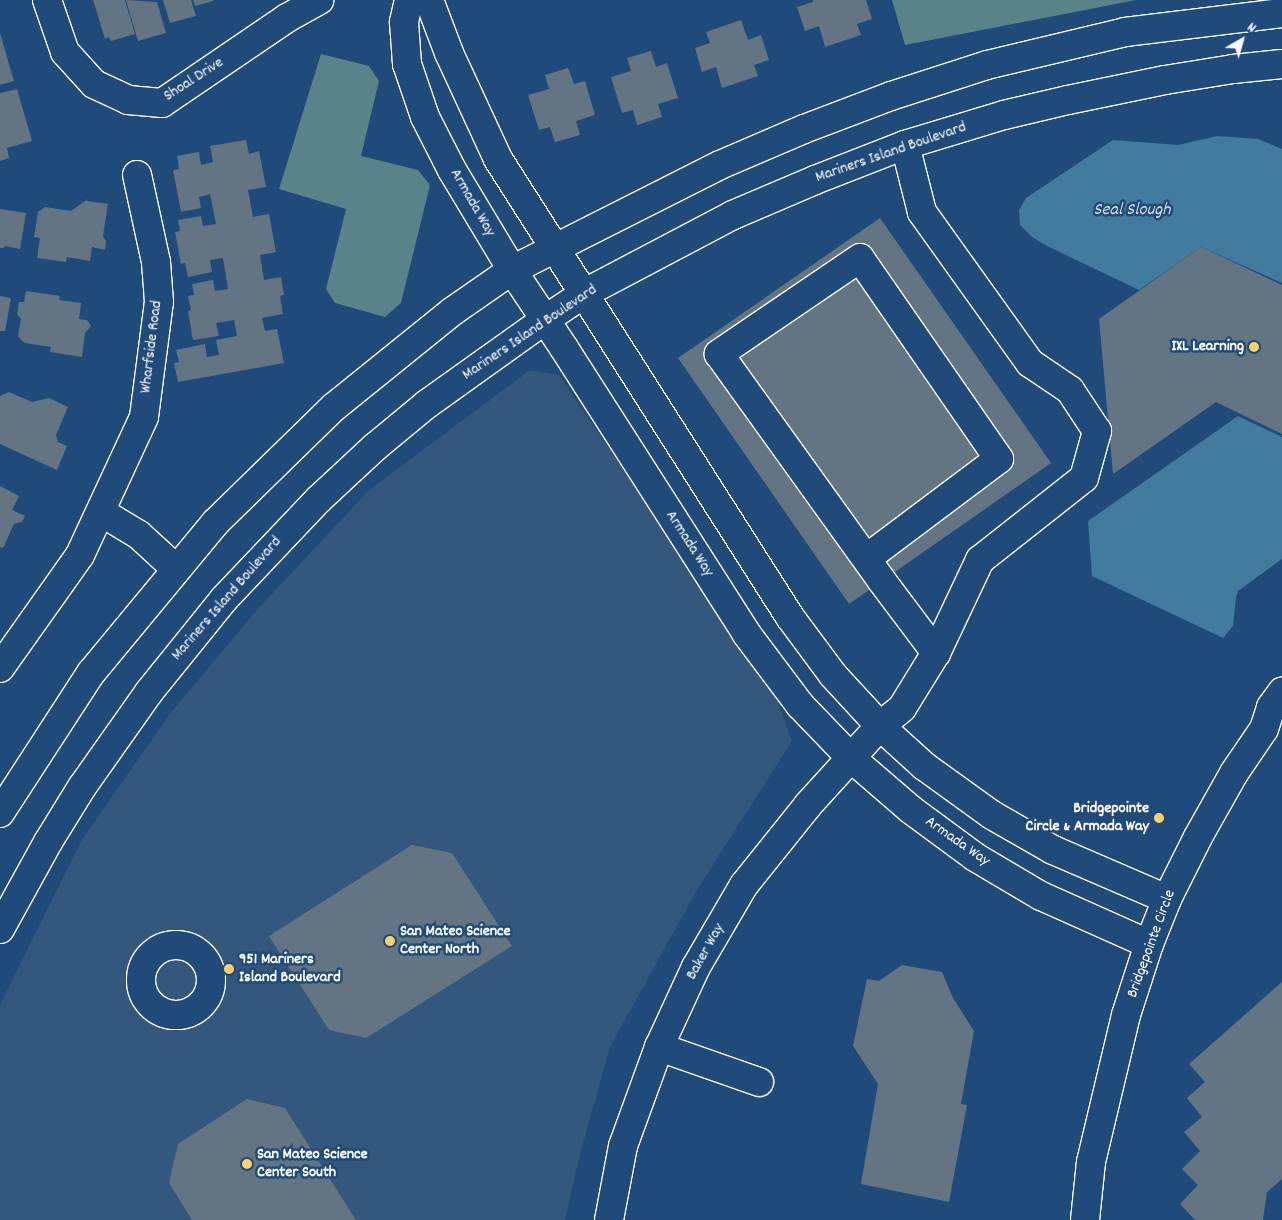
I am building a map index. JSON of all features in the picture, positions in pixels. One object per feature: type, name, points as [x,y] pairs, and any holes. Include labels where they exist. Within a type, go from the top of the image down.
[{"type":"street","name":"Shoal Drive","points":[[47,0],[65,52],[94,84],[128,100],[162,103],[287,18],[318,0]]},
{"type":"street","name":"Armada Way","points":[[409,0],[404,22],[407,64],[425,117],[452,170],[512,270],[546,319],[746,633],[800,705],[851,758],[910,810],[975,857],[1041,896],[1150,944]]},
{"type":"street","points":[[430,0],[448,54],[494,150],[790,616],[833,675],[880,726],[930,772],[992,815],[1053,850],[1167,899]]},
{"type":"street","points":[[0,813],[91,673],[175,568],[214,523],[334,407],[453,310],[512,270],[555,246],[720,165],[804,129],[882,99],[987,65],[1125,32],[1282,13]]},
{"type":"street","name":"Mariners Island Boulevard","points":[[0,929],[48,842],[109,746],[155,684],[224,599],[319,498],[375,447],[427,404],[546,319],[585,293],[734,215],[815,180],[905,145],[1004,115],[1135,86],[1233,69],[1282,64]]},
{"type":"street","name":"Baker Way","points":[[609,1220],[623,1146],[659,1046],[696,967],[744,886],[808,805],[880,726],[902,708],[936,653],[980,560],[1084,478],[1097,430],[1070,390],[1030,363],[922,212],[905,145]]},
{"type":"street","name":"Wharfside Road","points":[[0,668],[80,555],[144,417],[159,302],[156,262],[137,176]]},
{"type":"street","points":[[867,558],[999,459],[860,258],[719,354],[867,558],[936,653]]},
{"type":"street","points":[[101,512],[139,535],[175,568]]},
{"type":"street","name":"Bridgepointe Circle","points":[[1085,1220],[1091,1162],[1126,1014],[1150,944],[1167,899],[1198,837],[1234,773],[1273,732],[1271,707],[1282,692]]},
{"type":"street","points":[[659,1046],[759,1082]]},
{"type":"shaded area","points":[[530,370],[559,375],[774,692],[792,741],[697,890],[610,1047],[579,1158],[565,1220],[0,1220],[0,1005],[81,841],[169,715],[256,611],[369,490]]},
{"type":"green space","points":[[892,0],[1136,0],[905,45]]},
{"type":"green space","points":[[321,54],[369,66],[379,81],[361,156],[418,170],[430,185],[401,303],[385,317],[335,303],[326,289],[346,209],[279,189]]},
{"type":"water","name":"Seal Slough","points":[[1217,136],[1258,139],[1282,149],[1282,283],[1201,247],[1139,290],[1047,246],[1032,237],[1020,225],[1019,210],[1026,198],[1113,140],[1178,145]]},
{"type":"water","points":[[1238,416],[1282,437],[1282,559],[1238,591],[1233,626],[1223,638],[1092,576],[1088,521]]},
{"type":"building","points":[[93,0],[125,0],[135,34],[111,41],[109,37],[105,39]]},
{"type":"building","points":[[126,0],[157,2],[166,33],[138,41]]},
{"type":"building","points":[[163,0],[191,0],[196,16],[170,23]]},
{"type":"building","points":[[193,0],[213,0],[213,1],[195,6]]},
{"type":"building","points":[[813,0],[866,0],[872,19],[857,24],[861,35],[825,47],[819,26],[805,31],[797,7],[813,2]]},
{"type":"building","points":[[741,20],[748,40],[761,35],[769,60],[754,65],[758,76],[722,88],[716,67],[702,72],[695,48],[710,43],[706,32]]},
{"type":"building","points":[[0,33],[14,81],[0,85]]},
{"type":"building","points":[[651,51],[656,67],[667,63],[678,98],[658,104],[662,117],[637,125],[633,110],[622,113],[611,77],[631,71],[627,58]]},
{"type":"building","points":[[568,68],[574,84],[585,81],[595,115],[576,121],[580,135],[555,142],[550,127],[539,130],[528,95],[549,89],[545,75]]},
{"type":"building","points":[[17,89],[32,141],[7,148],[9,158],[0,161],[0,93]]},
{"type":"building","points":[[246,140],[249,154],[259,151],[266,187],[248,190],[253,217],[269,214],[276,252],[260,255],[264,280],[281,277],[284,295],[280,296],[283,314],[262,318],[265,331],[277,329],[284,363],[178,382],[174,363],[179,362],[176,350],[205,344],[207,357],[219,355],[216,340],[237,336],[234,320],[216,323],[219,336],[193,340],[188,311],[191,310],[188,296],[194,295],[192,284],[213,280],[215,291],[228,289],[223,258],[210,260],[212,272],[188,277],[185,263],[181,264],[175,232],[180,231],[178,220],[201,216],[203,226],[216,224],[210,194],[199,197],[201,208],[181,212],[173,170],[179,169],[177,156],[199,152],[201,165],[213,162],[210,146]]},
{"type":"building","points":[[88,199],[87,201],[108,204],[103,236],[106,241],[105,250],[92,247],[90,261],[67,257],[66,262],[37,258],[40,238],[34,237],[38,212],[45,207],[71,211]]},
{"type":"building","points":[[0,209],[26,213],[20,249],[5,246],[0,248]]},
{"type":"building","points":[[880,218],[1051,463],[849,604],[678,358]]},
{"type":"building","points":[[1201,247],[1282,285],[1282,434],[1216,402],[1113,474],[1099,319]]},
{"type":"building","points":[[26,291],[60,296],[59,300],[81,303],[79,319],[87,320],[91,326],[85,333],[82,357],[50,352],[51,347],[25,343],[21,340],[18,336],[21,319],[17,314],[19,302],[24,302]]},
{"type":"building","points":[[0,296],[11,298],[5,331],[0,331]]},
{"type":"building","points":[[9,392],[32,402],[49,398],[68,407],[56,435],[58,442],[67,446],[57,470],[0,444],[0,396]]},
{"type":"building","points":[[0,486],[19,496],[12,510],[25,516],[22,522],[14,524],[3,548],[0,547]]},
{"type":"building","name":"San Mateo Science Center North","points":[[412,845],[452,853],[512,946],[366,1038],[329,1030],[269,936]]},
{"type":"building","points":[[902,965],[942,972],[953,998],[974,1031],[961,1104],[967,1105],[949,1202],[861,1184],[878,1084],[853,1046],[867,979],[879,981]]},
{"type":"building","points":[[1282,982],[1282,1179],[1267,1192],[1263,1220],[1195,1220],[1180,1204],[1198,1185],[1182,1169],[1200,1151],[1184,1132],[1202,1117],[1187,1098],[1205,1082],[1189,1064]]},
{"type":"building","name":"San Mateo Science Center South","points":[[247,1099],[285,1108],[356,1220],[192,1220],[169,1183],[178,1144]]},
{"type":"place","name":"IXL Learning","points":[[1254,347]]},
{"type":"place","name":"Bridgepointe Circle & Armada Way","points":[[1159,818]]},
{"type":"place","name":"San Mateo Science Center North","points":[[390,941]]},
{"type":"place","name":"951 Mariners Island Boulevard","points":[[229,969]]},
{"type":"place","name":"San Mateo Science Center South","points":[[247,1164]]}]
